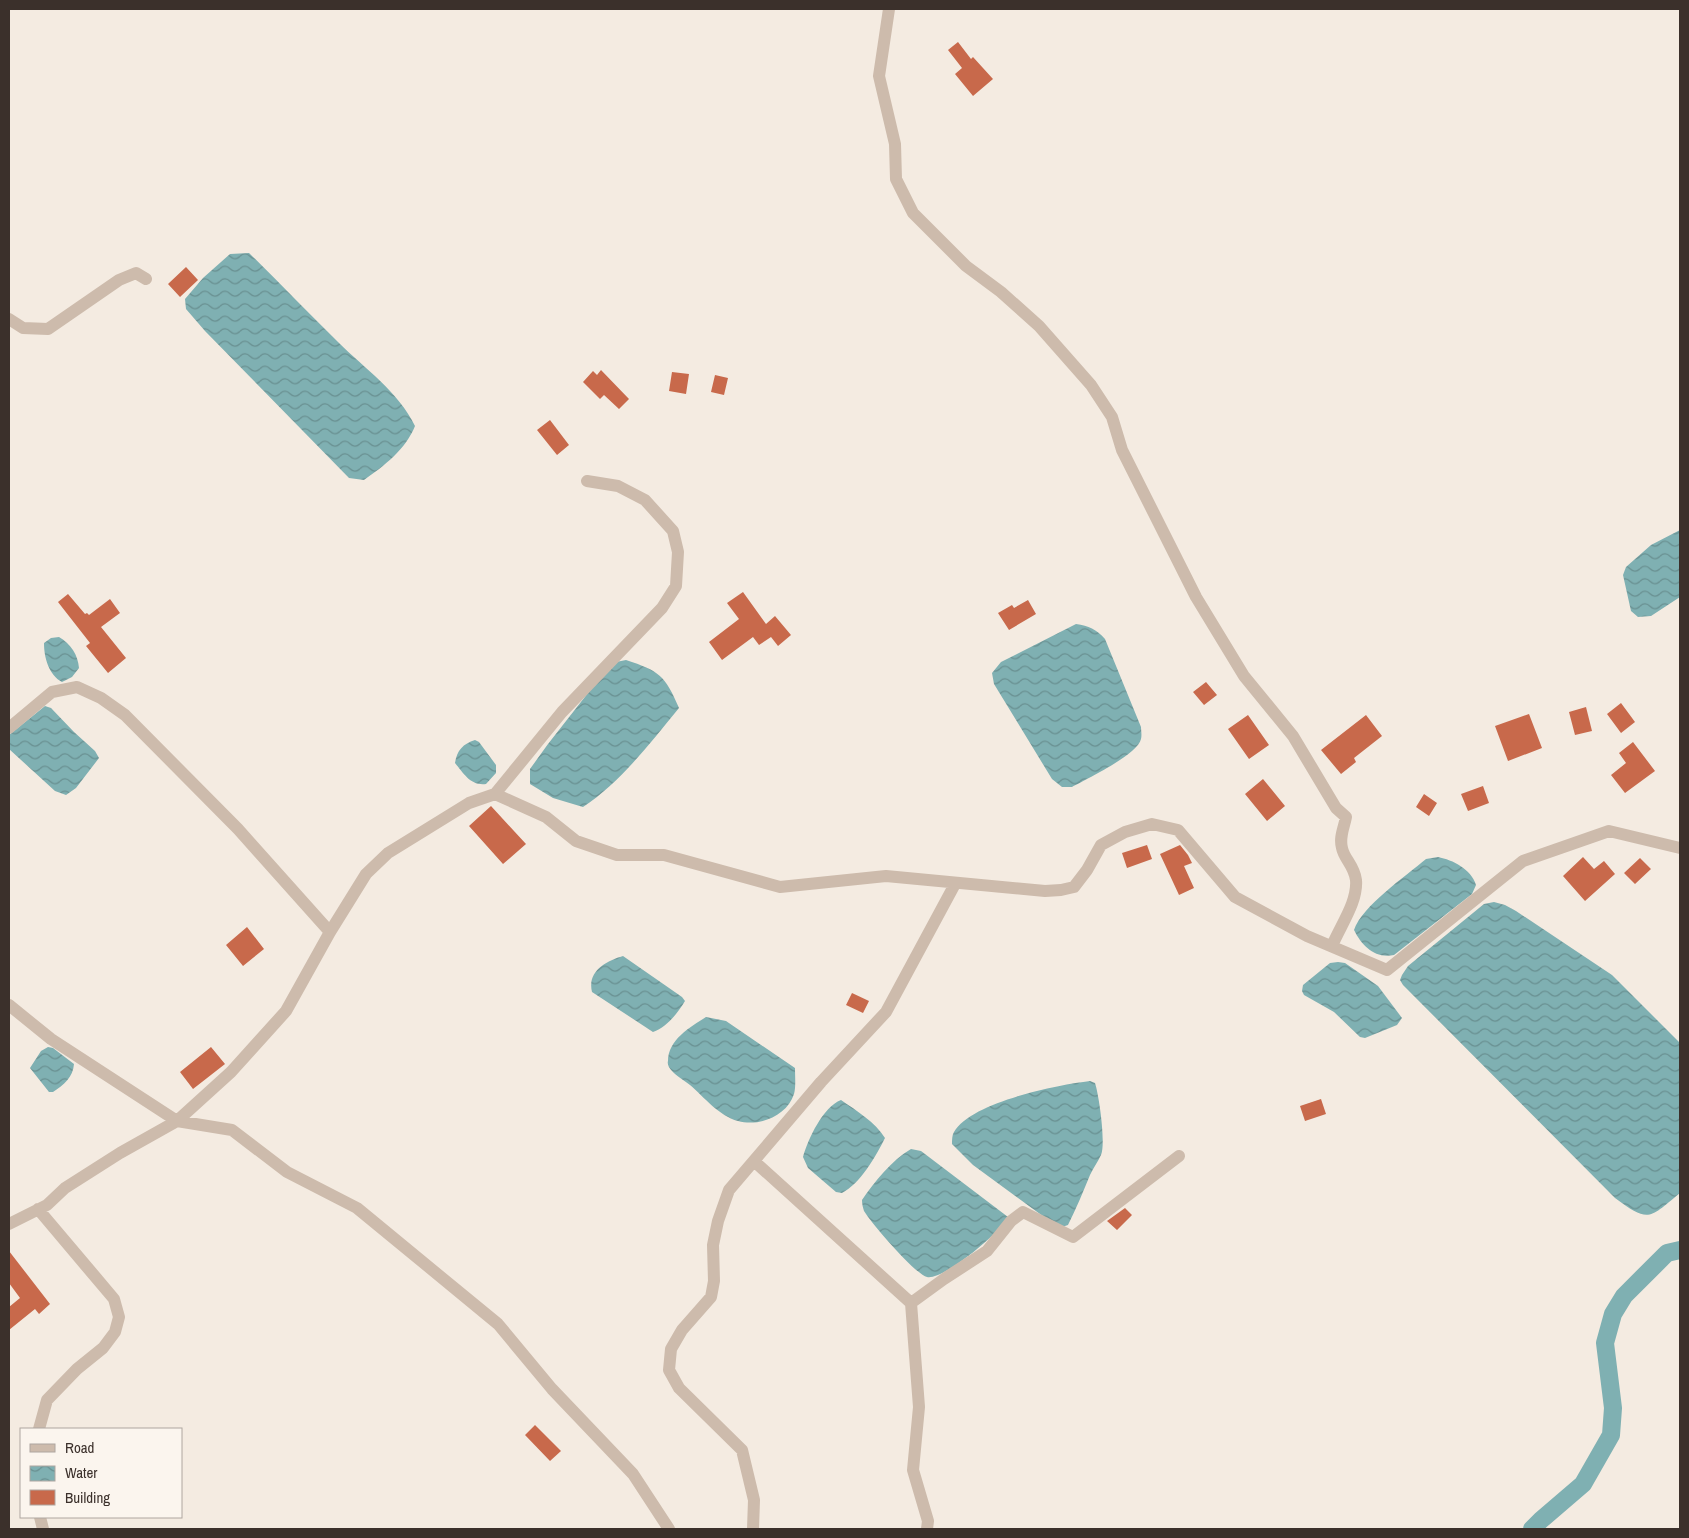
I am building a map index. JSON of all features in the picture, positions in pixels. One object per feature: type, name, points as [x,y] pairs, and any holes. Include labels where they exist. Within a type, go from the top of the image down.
[{"type":"street","points":[[889,9],[879,76],[895,144],[896,179],[913,214],[966,266],[1001,292],[1040,326],[1091,385],[1112,417],[1122,450],[1196,598],[1244,676],[1293,736],[1336,808],[1346,817],[1341,834],[1342,850],[1353,866],[1356,881],[1354,898],[1332,946]]},
{"type":"street","points":[[9,319],[23,328],[48,329],[119,280],[136,273],[146,279]]},
{"type":"street","points":[[9,1224],[46,1205],[64,1188],[120,1153],[178,1121],[232,1072],[286,1011],[330,932],[366,874],[388,853],[469,803],[495,794],[562,712],[662,608],[676,586],[678,552],[673,531],[645,500],[618,486],[587,481]]},
{"type":"street","points":[[9,728],[52,692],[77,687],[101,698],[125,715],[238,829],[330,932]]},
{"type":"street","points":[[495,794],[546,817],[576,841],[617,856],[664,856],[780,887],[886,876],[955,884],[1045,891],[1061,890],[1074,887],[1087,870],[1101,845],[1125,832],[1152,824],[1178,830],[1235,896],[1307,936],[1386,970],[1523,861],[1609,832],[1680,848]]},
{"type":"street","points":[[753,1529],[754,1500],[742,1450],[679,1388],[670,1370],[671,1350],[682,1330],[711,1296],[714,1281],[713,1246],[718,1222],[729,1190],[821,1082],[886,1012],[955,884]]},
{"type":"street","points":[[9,1005],[51,1039],[178,1121],[232,1130],[287,1172],[357,1208],[498,1324],[552,1388],[633,1474],[669,1529]]},
{"type":"street","points":[[911,1303],[987,1251],[1011,1221],[1023,1212],[1073,1237],[1179,1156]]},
{"type":"street","points":[[754,1161],[911,1303],[919,1407],[912,1470],[928,1522],[927,1529]]},
{"type":"street","points":[[38,1209],[114,1299],[119,1317],[116,1332],[103,1348],[77,1369],[47,1400],[39,1428]]},
{"type":"water","points":[[249,253],[390,391],[408,413],[415,426],[400,450],[387,463],[364,480],[349,478],[205,331],[186,309],[185,299],[203,278],[230,254]]},
{"type":"water","points":[[1680,530],[1680,597],[1651,616],[1638,617],[1631,611],[1623,575],[1626,567],[1651,545]]},
{"type":"water","points":[[1076,624],[1092,628],[1105,639],[1141,727],[1141,739],[1131,752],[1111,766],[1072,787],[1062,787],[1052,779],[994,684],[992,673],[1001,662]]},
{"type":"water","points":[[59,637],[73,650],[79,668],[72,677],[62,682],[51,671],[44,649],[44,643],[51,638]]},
{"type":"water","points":[[626,660],[654,671],[660,676],[665,681],[679,708],[622,774],[583,807],[553,798],[530,784],[530,769],[548,744],[595,684],[616,662]]},
{"type":"water","points":[[45,706],[51,708],[95,751],[99,758],[76,788],[66,795],[55,791],[9,749],[9,735]]},
{"type":"water","points":[[475,740],[479,742],[496,765],[496,773],[486,784],[472,781],[455,763],[461,748]]},
{"type":"water","points":[[1438,857],[1450,860],[1470,874],[1476,885],[1472,894],[1394,955],[1381,955],[1370,950],[1354,930],[1366,911],[1375,901],[1426,859]]},
{"type":"water","points":[[1494,902],[1516,911],[1612,975],[1680,1043],[1680,1193],[1655,1212],[1649,1215],[1636,1212],[1615,1198],[1400,980],[1408,966],[1484,904]]},
{"type":"water","points":[[623,956],[685,1001],[671,1020],[653,1032],[592,992],[592,978],[599,968]]},
{"type":"water","points":[[1330,963],[1345,963],[1378,986],[1402,1018],[1397,1025],[1365,1038],[1360,1037],[1334,1012],[1304,995],[1302,991],[1303,985]]},
{"type":"water","points":[[706,1017],[726,1021],[795,1068],[794,1094],[790,1102],[779,1114],[763,1121],[755,1122],[731,1119],[718,1111],[670,1069],[668,1063],[669,1053],[676,1040]]},
{"type":"water","points":[[48,1047],[53,1048],[74,1064],[72,1073],[67,1080],[53,1092],[49,1092],[30,1068],[41,1051]]},
{"type":"water","points":[[1090,1081],[1095,1083],[1098,1098],[1103,1141],[1102,1149],[1101,1155],[1091,1172],[1068,1225],[1062,1227],[1055,1225],[973,1165],[952,1144],[954,1132],[963,1121],[978,1112],[996,1104],[1037,1091]]},
{"type":"water","points":[[841,1100],[871,1122],[885,1138],[861,1176],[849,1189],[842,1193],[836,1192],[808,1168],[803,1157],[812,1133],[822,1116]]},
{"type":"water","points":[[911,1149],[921,1151],[1008,1217],[995,1233],[971,1254],[935,1276],[927,1277],[913,1267],[894,1248],[864,1211],[863,1206],[862,1200],[878,1179],[890,1165]]},
{"type":"building","points":[[958,42],[971,59],[973,57],[993,79],[973,96],[955,74],[962,68],[948,50]]},
{"type":"building","points":[[186,267],[198,280],[180,297],[168,284]]},
{"type":"building","points":[[601,370],[629,399],[619,409],[604,395],[600,399],[583,382],[593,371],[597,375]]},
{"type":"building","points":[[672,372],[689,374],[686,394],[669,391]]},
{"type":"building","points":[[715,375],[728,378],[724,395],[711,392]]},
{"type":"building","points":[[550,420],[569,445],[557,455],[537,430]]},
{"type":"building","points":[[743,592],[766,624],[775,616],[791,635],[778,646],[771,637],[759,645],[753,637],[722,660],[709,642],[739,619],[727,603]]},
{"type":"building","points":[[68,594],[85,614],[89,615],[110,599],[120,613],[101,627],[126,658],[108,673],[86,646],[90,643],[58,602]]},
{"type":"building","points":[[1028,600],[1036,614],[1009,630],[998,613],[1012,605],[1014,608]]},
{"type":"building","points":[[1206,682],[1217,695],[1204,705],[1193,692]]},
{"type":"building","points":[[1621,703],[1635,722],[1621,733],[1607,714]]},
{"type":"building","points":[[1586,707],[1592,731],[1575,735],[1569,712]]},
{"type":"building","points":[[1529,714],[1542,748],[1508,761],[1495,726]]},
{"type":"building","points":[[1248,715],[1269,745],[1249,759],[1228,729]]},
{"type":"building","points":[[1366,715],[1382,736],[1354,758],[1356,762],[1341,774],[1321,750]]},
{"type":"building","points":[[1633,742],[1655,771],[1625,793],[1611,775],[1626,763],[1619,753]]},
{"type":"building","points":[[1263,779],[1285,806],[1267,821],[1245,794]]},
{"type":"building","points":[[1483,786],[1489,803],[1468,811],[1461,794]]},
{"type":"building","points":[[1424,794],[1437,803],[1429,816],[1416,807]]},
{"type":"building","points":[[491,806],[526,844],[503,864],[469,826]]},
{"type":"building","points":[[1147,845],[1152,859],[1127,868],[1122,853]]},
{"type":"building","points":[[1180,845],[1192,863],[1184,866],[1194,888],[1179,895],[1160,854]]},
{"type":"building","points":[[1583,857],[1594,869],[1604,861],[1615,874],[1585,901],[1563,876]]},
{"type":"building","points":[[1640,858],[1651,869],[1635,884],[1624,873]]},
{"type":"building","points":[[247,927],[264,949],[243,966],[226,945]]},
{"type":"building","points":[[852,993],[869,1001],[863,1013],[846,1005]]},
{"type":"building","points":[[211,1047],[225,1064],[193,1089],[180,1072]]},
{"type":"building","points":[[1321,1099],[1326,1114],[1305,1121],[1300,1106]]},
{"type":"building","points":[[1125,1208],[1132,1215],[1117,1230],[1107,1221]]},
{"type":"building","points":[[9,1251],[50,1304],[39,1314],[35,1309],[9,1330],[9,1307],[20,1298],[9,1283]]},
{"type":"building","points":[[535,1425],[561,1451],[550,1461],[525,1435]]},
{"type":"waterway","points":[[1532,1529],[1583,1484],[1611,1435],[1613,1408],[1605,1343],[1613,1314],[1624,1296],[1667,1253],[1680,1250]]}]
